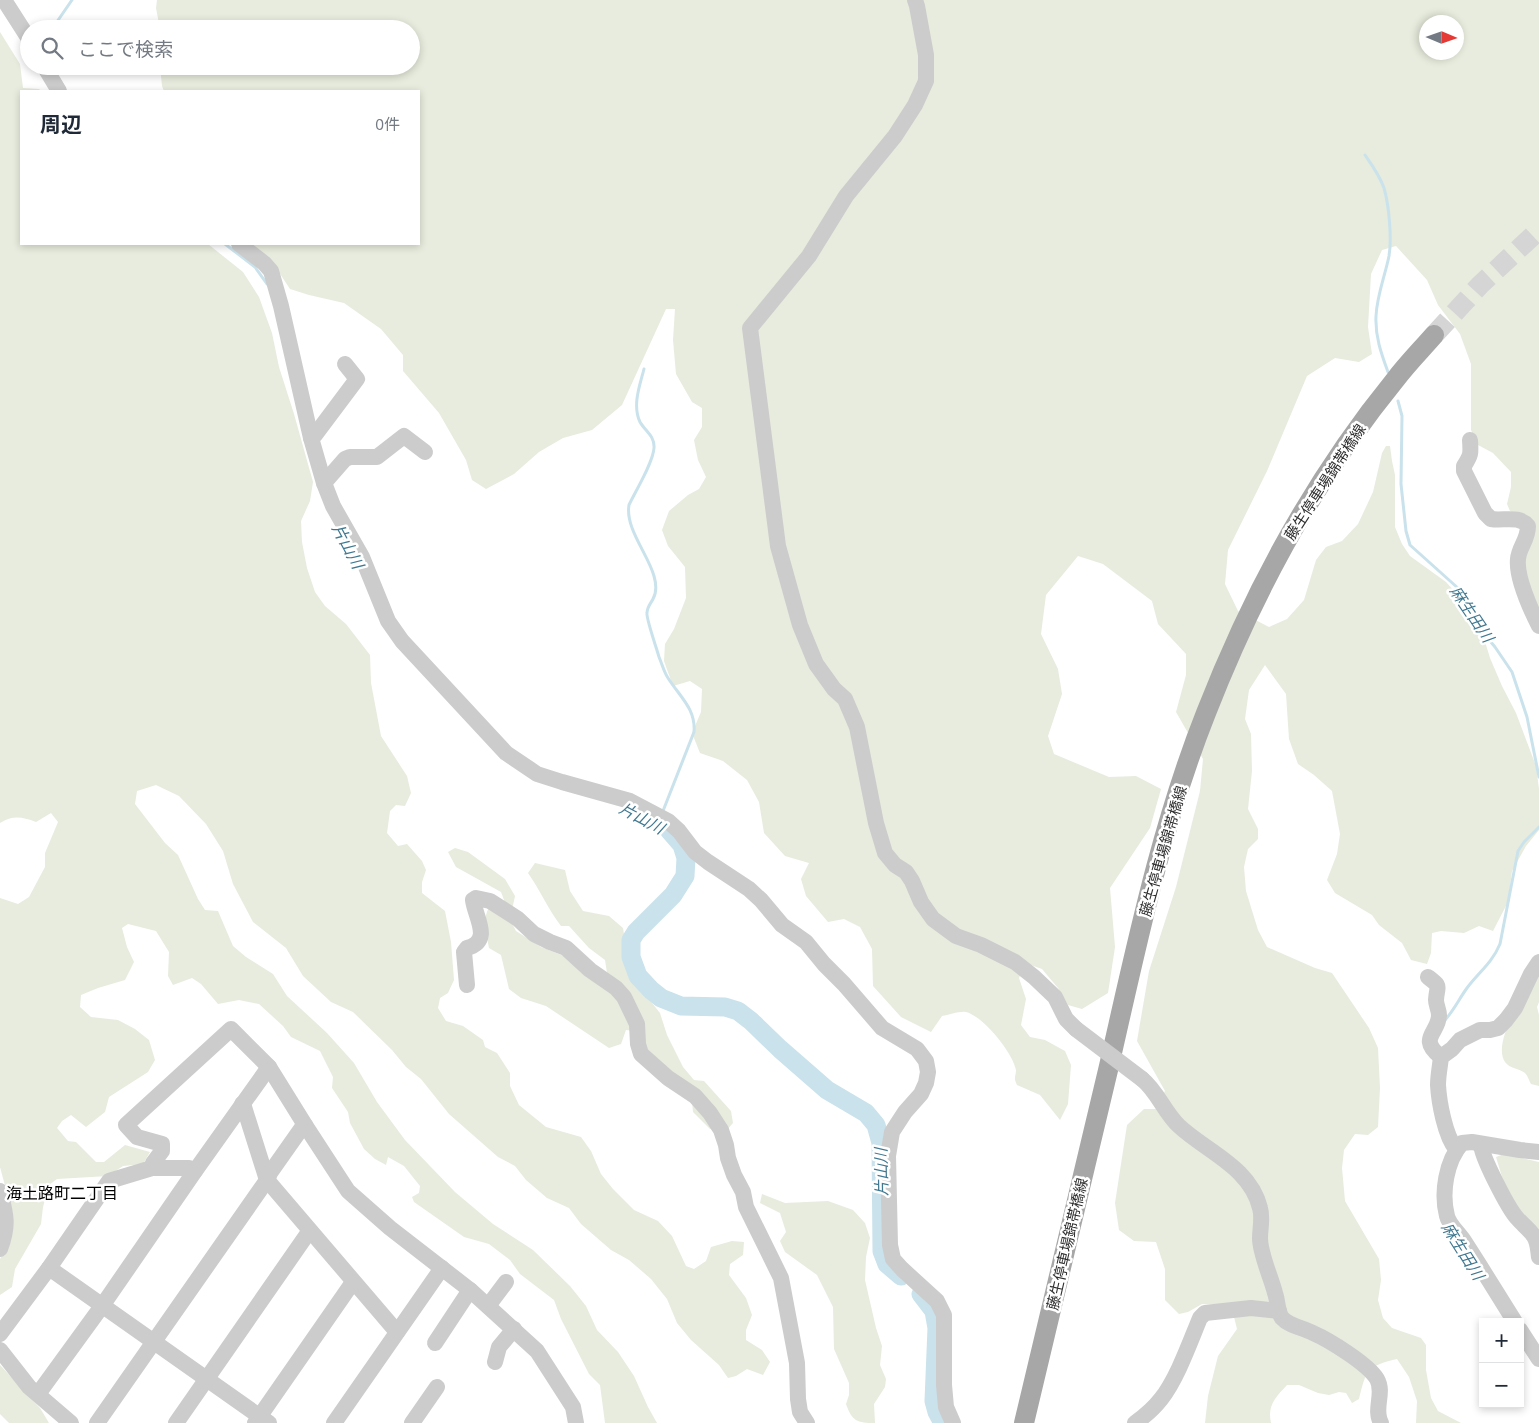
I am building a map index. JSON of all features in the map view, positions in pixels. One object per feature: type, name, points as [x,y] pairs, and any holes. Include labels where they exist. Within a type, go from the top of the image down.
[{"type":"main road","name":"藤生停車場錦帯橋線","points":[[1024,1423],[1141,929],[1170,821],[1206,714],[1257,598],[1287,539],[1321,484],[1395,379],[1434,335]]},
{"type":"street","points":[[4,0],[20,25]]},
{"type":"street","points":[[915,0],[926,55],[926,81],[915,105],[895,136],[846,196],[809,256],[750,328],[778,546],[800,624],[816,664],[834,688],[846,699],[857,726],[876,823],[886,853],[895,865],[906,872],[921,902],[933,918],[956,936],[982,945],[1015,962],[1034,977],[1055,997],[1066,1019],[1076,1029],[1142,1079],[1154,1091],[1166,1111],[1179,1126],[1225,1160],[1245,1178],[1255,1194],[1260,1208],[1262,1222],[1260,1239],[1282,1317],[1287,1322],[1330,1341],[1371,1372],[1377,1379],[1380,1387],[1378,1419],[1381,1423]]},
{"type":"street","points":[[49,75],[58,90]]},
{"type":"street","points":[[240,245],[264,263],[271,271],[281,306],[311,438],[324,483],[333,506],[362,557],[388,621],[402,641],[506,753],[537,774],[630,801],[668,820],[695,852],[749,889],[782,925],[806,942],[882,1028],[917,1049],[926,1061],[928,1072],[921,1094],[905,1112],[892,1132],[889,1141],[890,1246],[893,1259],[936,1301],[944,1316],[944,1385],[946,1407],[953,1423]]},
{"type":"street","points":[[311,438],[316,435],[357,379],[345,364]]},
{"type":"street","points":[[324,483],[345,459],[350,457],[377,457],[404,436],[425,452]]},
{"type":"street","points":[[1470,440],[1471,453],[1464,466],[1464,471],[1485,513],[1491,519],[1515,519],[1524,521],[1528,526],[1528,534],[1520,550],[1518,564],[1530,609],[1539,626]]},
{"type":"street","points":[[467,985],[464,952],[467,948],[474,946],[479,941],[481,935],[479,919],[473,903],[473,900],[476,898],[490,901],[518,919],[534,934],[566,948],[590,970],[616,988],[624,997],[637,1024],[638,1044],[642,1054],[668,1078],[695,1096],[710,1113],[721,1130],[728,1158],[743,1192],[746,1207],[781,1278],[797,1363],[800,1412],[807,1423]]},
{"type":"street","points":[[1441,1057],[1452,1050],[1460,1040],[1480,1030],[1498,1028],[1515,1008],[1530,974],[1539,962]]},
{"type":"street","points":[[1428,977],[1439,988],[1436,998],[1439,1016],[1431,1038],[1431,1046],[1441,1057],[1438,1083],[1439,1094],[1446,1130],[1456,1150]]},
{"type":"street","points":[[152,1168],[153,1163],[162,1151],[162,1144],[137,1137],[126,1125],[231,1028],[269,1067],[348,1191],[390,1228],[470,1290],[537,1352],[573,1407],[576,1423]]},
{"type":"street","points":[[38,1394],[269,1067]]},
{"type":"street","points":[[242,1104],[268,1180],[310,1232],[397,1332]]},
{"type":"street","points":[[97,1423],[268,1180],[270,1173],[300,1129],[305,1126]]},
{"type":"street","points":[[1513,1318],[1464,1240],[1447,1218],[1444,1197],[1446,1181],[1456,1150],[1462,1143],[1472,1142],[1539,1152]]},
{"type":"street","points":[[1481,1144],[1484,1157],[1508,1203],[1516,1217],[1533,1235],[1537,1244],[1539,1258]]},
{"type":"street","points":[[0,1334],[49,1268],[109,1181],[152,1168],[188,1168],[195,1171]]},
{"type":"street","points":[[0,1191],[6,1212],[7,1224],[0,1249]]},
{"type":"street","points":[[176,1423],[310,1232]]},
{"type":"street","points":[[49,1268],[261,1421],[353,1282]]},
{"type":"street","points":[[334,1423],[442,1268]]},
{"type":"street","points":[[488,1306],[506,1282]]},
{"type":"street","points":[[435,1343],[470,1290]]},
{"type":"street","points":[[1135,1423],[1162,1399],[1170,1386],[1200,1318],[1205,1312],[1251,1308],[1279,1311]]},
{"type":"street","points":[[495,1362],[499,1347],[514,1329]]},
{"type":"street","points":[[1524,1336],[1539,1359]]},
{"type":"street","points":[[0,1350],[29,1387],[71,1423]]},
{"type":"street","points":[[412,1423],[437,1387]]},
{"type":"shaded area","points":[[157,0],[1539,0],[1539,608],[1536,607],[1525,571],[1524,553],[1533,527],[1510,511],[1507,504],[1511,487],[1511,472],[1493,453],[1478,445],[1471,430],[1471,364],[1460,334],[1438,305],[1427,280],[1396,246],[1382,250],[1371,274],[1368,327],[1372,354],[1359,362],[1335,358],[1307,376],[1267,471],[1228,550],[1225,584],[1238,611],[1269,627],[1287,619],[1304,600],[1316,560],[1326,547],[1342,541],[1358,524],[1373,492],[1382,453],[1386,446],[1390,446],[1395,475],[1395,527],[1402,544],[1410,556],[1446,582],[1465,603],[1483,635],[1490,658],[1516,713],[1536,766],[1539,789],[1539,830],[1526,846],[1512,871],[1508,902],[1493,931],[1479,926],[1464,933],[1441,931],[1432,933],[1431,953],[1427,964],[1411,960],[1402,943],[1379,925],[1372,915],[1335,893],[1327,880],[1337,854],[1340,834],[1332,791],[1298,764],[1289,739],[1286,694],[1265,665],[1249,690],[1245,719],[1251,734],[1252,771],[1248,809],[1258,829],[1258,839],[1248,849],[1244,867],[1246,891],[1258,930],[1267,947],[1315,968],[1332,973],[1369,1028],[1378,1048],[1380,1088],[1378,1127],[1368,1135],[1355,1134],[1344,1150],[1342,1168],[1345,1201],[1379,1259],[1381,1280],[1378,1300],[1383,1318],[1392,1328],[1421,1338],[1426,1345],[1426,1370],[1431,1398],[1438,1411],[1461,1423],[1416,1423],[1417,1401],[1409,1377],[1397,1359],[1379,1364],[1369,1371],[1359,1399],[1352,1403],[1346,1393],[1339,1392],[1329,1395],[1318,1393],[1299,1385],[1287,1385],[1271,1406],[1271,1423],[1205,1423],[1208,1396],[1218,1356],[1237,1329],[1231,1305],[1202,1304],[1188,1312],[1179,1314],[1165,1300],[1165,1269],[1156,1242],[1134,1241],[1119,1230],[1115,1203],[1127,1125],[1144,1109],[1156,1109],[1165,1091],[1137,1041],[1149,971],[1176,887],[1200,791],[1203,759],[1176,712],[1186,675],[1186,654],[1158,624],[1152,601],[1103,564],[1078,556],[1046,595],[1041,634],[1058,669],[1062,694],[1048,736],[1054,754],[1109,777],[1136,776],[1161,789],[1150,828],[1110,888],[1115,947],[1108,993],[1082,1009],[1068,1005],[1058,988],[1042,969],[1025,963],[1019,978],[1026,999],[1021,1025],[1030,1037],[1045,1040],[1065,1051],[1071,1065],[1068,1104],[1060,1120],[1040,1095],[1017,1085],[1014,1063],[1003,1045],[981,1020],[966,1012],[942,1016],[931,1032],[901,1017],[873,986],[872,949],[860,927],[844,919],[828,922],[806,896],[801,879],[809,863],[785,856],[764,833],[759,802],[747,780],[723,761],[700,753],[692,733],[701,712],[702,689],[690,681],[673,686],[664,661],[665,644],[674,629],[686,598],[685,567],[668,546],[662,530],[669,511],[688,495],[699,489],[706,477],[698,460],[694,440],[702,427],[702,408],[692,402],[676,374],[673,340],[675,309],[666,309],[622,405],[592,430],[563,438],[539,452],[514,474],[486,489],[472,480],[466,460],[439,413],[403,371],[403,355],[381,329],[344,303],[290,289],[269,257],[253,245],[420,245],[420,90],[164,90],[161,75],[420,75],[420,20],[158,20],[156,8]]},
{"type":"shaded area","points":[[0,32],[20,64],[23,88],[40,90],[20,90],[20,245],[209,245],[243,272],[259,297],[272,333],[279,367],[313,482],[310,501],[301,521],[302,542],[307,568],[315,592],[325,606],[346,624],[370,655],[371,683],[381,736],[407,776],[411,793],[405,806],[396,805],[390,811],[387,833],[398,846],[407,844],[422,861],[426,870],[422,882],[422,893],[445,911],[451,942],[454,980],[448,993],[440,998],[438,1008],[446,1021],[463,1026],[483,1040],[485,1047],[497,1053],[510,1073],[510,1086],[519,1105],[546,1127],[581,1137],[591,1151],[601,1174],[613,1189],[634,1210],[658,1221],[672,1236],[686,1266],[694,1269],[706,1261],[711,1247],[732,1241],[744,1242],[743,1255],[730,1264],[729,1275],[746,1298],[752,1315],[746,1330],[746,1340],[762,1350],[770,1362],[763,1375],[747,1369],[736,1376],[728,1378],[719,1365],[691,1340],[677,1323],[667,1299],[651,1279],[629,1260],[611,1250],[581,1224],[569,1208],[547,1198],[526,1180],[515,1166],[498,1157],[449,1114],[421,1079],[406,1067],[392,1050],[353,1012],[331,1002],[303,976],[286,948],[253,922],[233,884],[223,851],[206,824],[179,796],[156,785],[137,791],[135,804],[165,843],[178,855],[205,910],[218,911],[233,946],[246,957],[273,974],[287,996],[327,1033],[354,1063],[377,1102],[405,1140],[455,1192],[493,1224],[533,1250],[570,1286],[586,1306],[597,1330],[618,1352],[634,1376],[657,1423],[605,1423],[600,1385],[589,1374],[561,1319],[554,1300],[520,1274],[510,1260],[489,1244],[464,1237],[414,1202],[412,1197],[419,1193],[420,1186],[404,1166],[388,1157],[386,1165],[375,1159],[364,1149],[350,1123],[348,1112],[332,1088],[333,1077],[320,1051],[291,1037],[283,1026],[259,1004],[239,1000],[218,1004],[201,984],[192,978],[173,985],[168,976],[169,952],[156,931],[128,924],[122,928],[127,947],[134,962],[125,980],[81,995],[80,1007],[91,1017],[118,1020],[135,1029],[149,1040],[155,1060],[148,1072],[109,1097],[105,1112],[86,1127],[71,1115],[62,1121],[57,1128],[68,1141],[76,1142],[96,1162],[104,1162],[125,1145],[150,1152],[143,1164],[123,1166],[108,1176],[57,1179],[49,1185],[41,1224],[15,1269],[12,1287],[0,1295],[0,1259],[3,1253],[11,1208],[0,1167],[0,898],[18,904],[29,897],[45,867],[45,853],[58,822],[51,813],[36,822],[18,818],[0,823]]},
{"type":"shaded area","points":[[455,848],[468,852],[505,879],[515,896],[510,919],[516,931],[541,947],[607,973],[605,960],[589,948],[569,926],[561,926],[556,920],[528,873],[535,863],[565,870],[570,891],[583,911],[609,916],[623,928],[630,971],[660,1013],[667,1035],[683,1067],[694,1080],[704,1081],[731,1111],[733,1123],[726,1131],[710,1129],[693,1112],[692,1101],[646,1049],[643,1032],[626,1030],[621,1044],[609,1048],[546,1006],[521,998],[509,989],[501,955],[489,948],[486,927],[486,917],[489,908],[499,910],[504,900],[501,892],[456,867],[448,852]]},
{"type":"shaded area","points":[[1539,970],[1539,1002],[1537,1007],[1539,1015],[1539,1086],[1531,1084],[1523,1071],[1507,1064],[1502,1053],[1503,1041],[1513,1015]]},
{"type":"shaded area","points":[[1504,1154],[1539,1162],[1539,1232],[1525,1217],[1506,1190],[1496,1157]]},
{"type":"shaded area","points":[[762,1194],[785,1203],[828,1201],[853,1210],[865,1223],[870,1238],[866,1257],[865,1280],[882,1346],[880,1365],[886,1379],[885,1387],[874,1404],[875,1423],[856,1420],[848,1410],[846,1404],[849,1395],[849,1383],[834,1349],[833,1307],[817,1275],[785,1252],[780,1241],[786,1232],[780,1213],[760,1203]]},
{"type":"shaded area","points":[[0,1365],[40,1408],[49,1423],[9,1423],[0,1414]]},
{"type":"waterway","points":[[58,20],[72,0]]},
{"type":"waterway","name":"麻生田川","points":[[1365,155],[1382,184],[1389,213],[1390,249],[1376,316],[1376,331],[1388,372]]},
{"type":"waterway","name":"片山川","points":[[226,245],[255,267],[267,284]]},
{"type":"waterway","points":[[644,369],[637,409],[640,422],[653,440],[654,448],[647,469],[629,505],[630,523],[654,576],[656,588],[647,613],[659,657],[665,673],[690,710],[694,724],[694,732],[663,811]]},
{"type":"waterway","name":"麻生田川","points":[[1398,401],[1402,416],[1401,484],[1406,531],[1410,545],[1459,589],[1485,635],[1512,672],[1527,717],[1539,777]]},
{"type":"waterway","name":"麻生田川","points":[[1445,1020],[1467,988],[1497,951],[1518,851],[1539,827]]},
{"type":"waterway","name":"片山川","points":[[669,830],[682,845],[686,858],[685,876],[673,895],[636,932],[631,940],[631,957],[638,976],[661,998],[681,1006],[725,1007],[738,1011],[827,1090],[866,1113],[876,1125],[881,1143],[882,1251],[887,1264],[901,1276]]},
{"type":"waterway","name":"片山川","points":[[921,1294],[934,1311],[937,1328],[934,1401],[943,1423]]},
{"type":"tunnel","points":[[1434,335],[1480,285],[1539,230]]},
{"type":"district","name":"海土路町二丁目","points":[[62,1193]]}]
